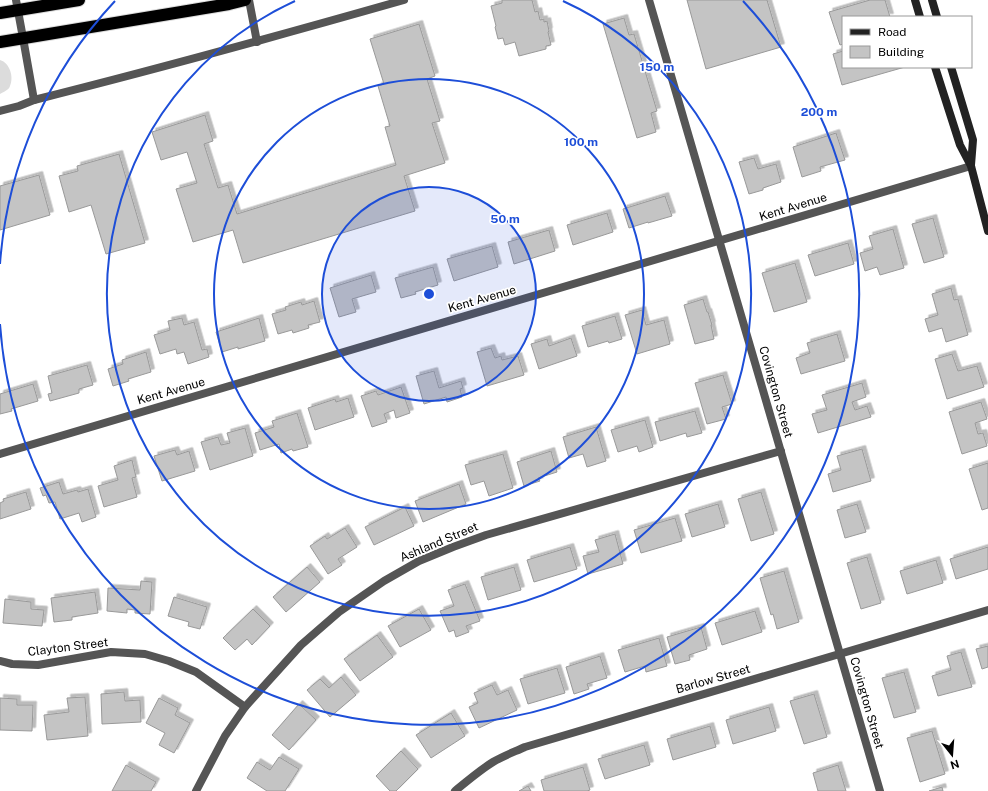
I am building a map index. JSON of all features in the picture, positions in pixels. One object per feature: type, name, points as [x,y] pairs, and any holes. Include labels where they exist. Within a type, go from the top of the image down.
[{"type":"highway","points":[[0,13],[17,5],[79,0]]},
{"type":"highway","points":[[0,42],[229,4],[245,0]]},
{"type":"street","points":[[248,0],[257,42]]},
{"type":"street","points":[[0,111],[34,100],[257,42],[404,0]]},
{"type":"street","name":"Covington Street","points":[[649,0],[880,791]]},
{"type":"street","points":[[915,0],[920,16]]},
{"type":"street","points":[[932,0],[937,16]]},
{"type":"street","points":[[17,5],[34,100]]},
{"type":"street","points":[[935,68],[960,145],[971,166],[988,231]]},
{"type":"street","points":[[951,68],[973,140],[971,166]]},
{"type":"street","name":"Kent Avenue","points":[[0,454],[971,166]]},
{"type":"street","name":"Ashland Street","points":[[196,791],[225,736],[245,707],[301,645],[338,612],[384,581],[419,561],[486,535],[781,450]]},
{"type":"street","name":"Barlow Street","points":[[455,791],[473,776],[493,763],[506,755],[525,747],[988,610]]},
{"type":"street","name":"Clayton Street","points":[[0,661],[12,664],[38,665],[112,652],[145,654],[169,661],[196,672],[245,707]]},
{"type":"shaded area","points":[[0,60],[9,67],[12,79],[7,90],[0,94]]},
{"type":"building","points":[[502,0],[532,0],[535,12],[538,11],[540,20],[544,19],[544,22],[547,21],[551,45],[546,46],[546,49],[519,56],[515,42],[505,45],[503,38],[498,39],[491,6],[502,3]]},
{"type":"building","points":[[687,0],[767,0],[781,47],[706,69]]},
{"type":"building","points":[[870,0],[885,0],[890,16],[842,16],[842,44],[840,45],[829,12]]},
{"type":"building","points":[[624,18],[629,35],[634,34],[657,111],[651,113],[656,132],[637,138],[603,24]]},
{"type":"building","points":[[419,24],[435,76],[427,79],[440,121],[432,123],[445,163],[404,176],[415,211],[243,263],[233,230],[193,242],[176,189],[197,183],[187,152],[161,160],[152,132],[205,115],[213,141],[204,144],[218,188],[228,185],[237,214],[396,165],[385,127],[390,126],[378,86],[384,84],[370,39]]},
{"type":"building","points":[[842,51],[842,68],[902,68],[842,85],[833,54]]},
{"type":"building","points":[[836,133],[845,160],[820,167],[821,171],[802,177],[793,147]]},
{"type":"building","points":[[119,154],[145,243],[106,254],[91,205],[69,212],[59,176],[78,171],[77,166]]},
{"type":"building","points":[[754,158],[758,169],[776,164],[781,182],[749,194],[739,162]]},
{"type":"building","points":[[39,175],[50,215],[0,230],[0,186]]},
{"type":"building","points":[[665,196],[672,216],[629,228],[623,209]]},
{"type":"building","points":[[607,213],[613,232],[573,245],[567,225]]},
{"type":"building","points":[[933,218],[944,257],[924,263],[912,224]]},
{"type":"building","points":[[893,229],[904,268],[880,275],[877,267],[865,271],[860,253],[873,249],[869,236]]},
{"type":"building","points":[[549,230],[555,251],[514,264],[508,242]]},
{"type":"building","points":[[848,243],[854,264],[815,276],[808,255]]},
{"type":"building","points":[[492,246],[498,267],[454,281],[447,259]]},
{"type":"building","points":[[795,263],[807,302],[774,312],[762,273]]},
{"type":"building","points":[[433,267],[438,285],[401,298],[395,278]]},
{"type":"building","points":[[371,275],[376,292],[352,299],[356,312],[339,317],[330,288]]},
{"type":"building","points":[[951,288],[954,300],[958,299],[968,335],[946,342],[942,328],[929,332],[925,319],[938,315],[932,294]]},
{"type":"building","points":[[703,299],[712,325],[714,339],[695,344],[684,305]]},
{"type":"building","points":[[314,301],[320,322],[308,325],[309,328],[293,333],[292,330],[278,334],[272,314],[286,310],[285,307],[301,302],[302,305]]},
{"type":"building","points":[[642,310],[646,325],[664,320],[670,344],[637,354],[625,315]]},
{"type":"building","points":[[615,316],[622,339],[609,343],[608,341],[588,347],[582,326]]},
{"type":"building","points":[[182,318],[184,325],[194,322],[202,350],[207,349],[209,357],[188,364],[184,352],[177,354],[176,349],[160,354],[154,335],[170,330],[168,321]]},
{"type":"building","points":[[259,318],[265,341],[222,352],[216,332]]},
{"type":"building","points":[[837,334],[845,361],[801,374],[796,358],[810,353],[807,343]]},
{"type":"building","points":[[571,338],[577,356],[539,369],[531,344],[547,339],[549,346]]},
{"type":"building","points":[[491,348],[495,358],[501,356],[502,360],[518,356],[524,375],[487,386],[477,352]]},
{"type":"building","points":[[146,352],[151,372],[128,379],[129,381],[113,386],[108,369],[123,364],[122,360]]},
{"type":"building","points":[[952,354],[958,371],[977,366],[984,387],[947,399],[935,359]]},
{"type":"building","points":[[87,365],[93,385],[79,389],[79,393],[50,401],[48,394],[52,393],[48,376]]},
{"type":"building","points":[[434,371],[439,388],[461,381],[463,388],[460,389],[462,397],[447,402],[446,397],[424,404],[416,376]]},
{"type":"building","points":[[723,375],[732,404],[722,407],[726,419],[707,424],[695,383]]},
{"type":"building","points":[[862,383],[866,397],[852,402],[855,410],[867,406],[871,417],[818,433],[812,414],[827,410],[822,395]]},
{"type":"building","points":[[33,384],[38,401],[0,414],[0,394]]},
{"type":"building","points":[[401,387],[410,413],[396,418],[394,410],[384,414],[387,422],[372,427],[361,396],[376,391],[378,395]]},
{"type":"building","points":[[348,398],[354,417],[315,430],[308,408],[335,399],[336,402]]},
{"type":"building","points":[[981,402],[987,419],[975,423],[978,434],[983,433],[987,446],[962,454],[949,412]]},
{"type":"building","points":[[695,411],[702,433],[687,437],[686,433],[660,441],[655,422]]},
{"type":"building","points":[[297,413],[308,447],[293,451],[292,449],[281,453],[279,444],[260,450],[255,433],[274,427],[272,421]]},
{"type":"building","points":[[645,420],[653,447],[639,452],[637,446],[618,452],[611,430]]},
{"type":"building","points":[[596,427],[606,461],[587,467],[583,454],[569,458],[563,437]]},
{"type":"building","points":[[245,428],[253,456],[210,470],[201,442],[218,437],[221,445],[230,443],[227,433]]},
{"type":"building","points":[[862,449],[871,481],[833,492],[828,474],[841,470],[837,456]]},
{"type":"building","points":[[175,450],[177,455],[189,451],[195,471],[162,481],[154,456]]},
{"type":"building","points":[[551,451],[557,472],[538,478],[540,481],[524,486],[517,462]]},
{"type":"building","points":[[503,454],[513,488],[489,496],[484,481],[471,485],[465,465]]},
{"type":"building","points":[[132,460],[136,477],[132,478],[137,497],[104,507],[98,486],[118,480],[114,466]]},
{"type":"building","points":[[988,463],[988,508],[982,510],[969,469]]},
{"type":"building","points":[[59,482],[63,494],[88,489],[96,517],[82,522],[79,513],[60,519],[55,502],[49,503],[46,495],[43,496],[40,488]]},
{"type":"building","points":[[459,484],[466,504],[423,522],[415,501]]},
{"type":"building","points":[[26,492],[31,509],[0,519],[0,503],[4,501],[3,499]]},
{"type":"building","points":[[761,492],[774,534],[751,541],[738,499]]},
{"type":"building","points":[[718,504],[725,527],[692,537],[685,514]]},
{"type":"building","points":[[857,504],[866,532],[845,538],[837,510]]},
{"type":"building","points":[[405,507],[414,526],[374,545],[365,527]]},
{"type":"building","points":[[675,518],[682,541],[641,553],[634,530]]},
{"type":"building","points":[[345,528],[357,547],[338,559],[342,565],[328,574],[310,546],[325,536],[327,539]]},
{"type":"building","points":[[615,534],[623,564],[588,574],[583,556],[599,552],[595,540]]},
{"type":"building","points":[[570,547],[577,569],[534,582],[527,560]]},
{"type":"building","points":[[988,547],[988,569],[956,579],[950,559]]},
{"type":"building","points":[[867,557],[881,603],[861,609],[847,563]]},
{"type":"building","points":[[936,560],[943,583],[907,594],[900,571]]},
{"type":"building","points":[[307,567],[320,582],[286,612],[273,597]]},
{"type":"building","points":[[514,567],[521,590],[488,600],[481,577]]},
{"type":"building","points":[[784,571],[799,622],[777,629],[773,614],[771,615],[760,578]]},
{"type":"building","points":[[141,581],[152,582],[150,614],[135,613],[135,610],[127,609],[127,613],[107,611],[108,588],[140,590]]},
{"type":"building","points":[[465,584],[480,621],[466,626],[469,632],[456,637],[454,630],[449,632],[440,611],[454,606],[448,590]]},
{"type":"building","points":[[95,592],[98,613],[72,617],[72,620],[54,622],[51,598]]},
{"type":"building","points":[[174,597],[207,607],[200,629],[188,626],[189,622],[168,616]]},
{"type":"building","points":[[5,599],[31,602],[31,609],[44,610],[42,626],[3,623]]},
{"type":"building","points":[[253,609],[270,626],[252,645],[247,639],[235,650],[223,638]]},
{"type":"building","points":[[419,609],[431,630],[400,647],[388,626]]},
{"type":"building","points":[[755,611],[762,632],[722,645],[715,623]]},
{"type":"building","points":[[701,627],[707,649],[689,655],[690,660],[675,664],[667,637]]},
{"type":"building","points":[[377,635],[393,657],[360,681],[344,659]]},
{"type":"building","points":[[659,638],[667,666],[646,672],[645,666],[625,672],[618,650]]},
{"type":"building","points":[[988,646],[988,667],[982,669],[976,649]]},
{"type":"building","points":[[961,652],[972,687],[938,696],[932,676],[951,670],[947,656]]},
{"type":"building","points":[[600,656],[607,678],[587,684],[589,689],[574,694],[566,667]]},
{"type":"building","points":[[557,668],[565,693],[528,704],[520,679]]},
{"type":"building","points":[[904,672],[916,712],[894,718],[882,678]]},
{"type":"building","points":[[341,677],[356,695],[330,717],[307,690],[320,679],[329,688]]},
{"type":"building","points":[[492,685],[497,695],[508,690],[517,710],[479,728],[469,707],[478,703],[474,693]]},
{"type":"building","points":[[124,692],[125,701],[140,700],[141,722],[102,724],[101,694]]},
{"type":"building","points":[[814,694],[827,737],[804,744],[790,701]]},
{"type":"building","points":[[85,697],[88,736],[47,740],[44,715],[69,712],[67,698]]},
{"type":"building","points":[[0,698],[17,699],[17,705],[33,705],[32,731],[0,730]]},
{"type":"building","points":[[159,698],[178,708],[175,715],[190,723],[174,753],[159,745],[165,733],[146,723]]},
{"type":"building","points":[[299,704],[316,720],[289,750],[272,735]]},
{"type":"building","points":[[769,707],[776,731],[733,744],[726,720]]},
{"type":"building","points":[[451,713],[465,736],[431,758],[416,735]]},
{"type":"building","points":[[710,726],[716,747],[673,760],[667,739]]},
{"type":"building","points":[[932,731],[945,774],[920,782],[907,738]]},
{"type":"building","points":[[644,745],[650,765],[605,779],[598,759]]},
{"type":"building","points":[[401,751],[418,769],[396,791],[390,791],[376,776]]},
{"type":"building","points":[[279,757],[299,769],[285,791],[267,791],[247,778],[257,762],[270,770]]},
{"type":"building","points":[[126,765],[156,782],[151,791],[112,791]]},
{"type":"building","points":[[838,765],[846,791],[818,791],[813,773]]},
{"type":"building","points":[[583,767],[590,790],[544,791],[541,780]]},
{"type":"building","points":[[528,786],[531,791],[519,791]]},
{"type":"building","points":[[942,787],[943,791],[929,791]]}]
